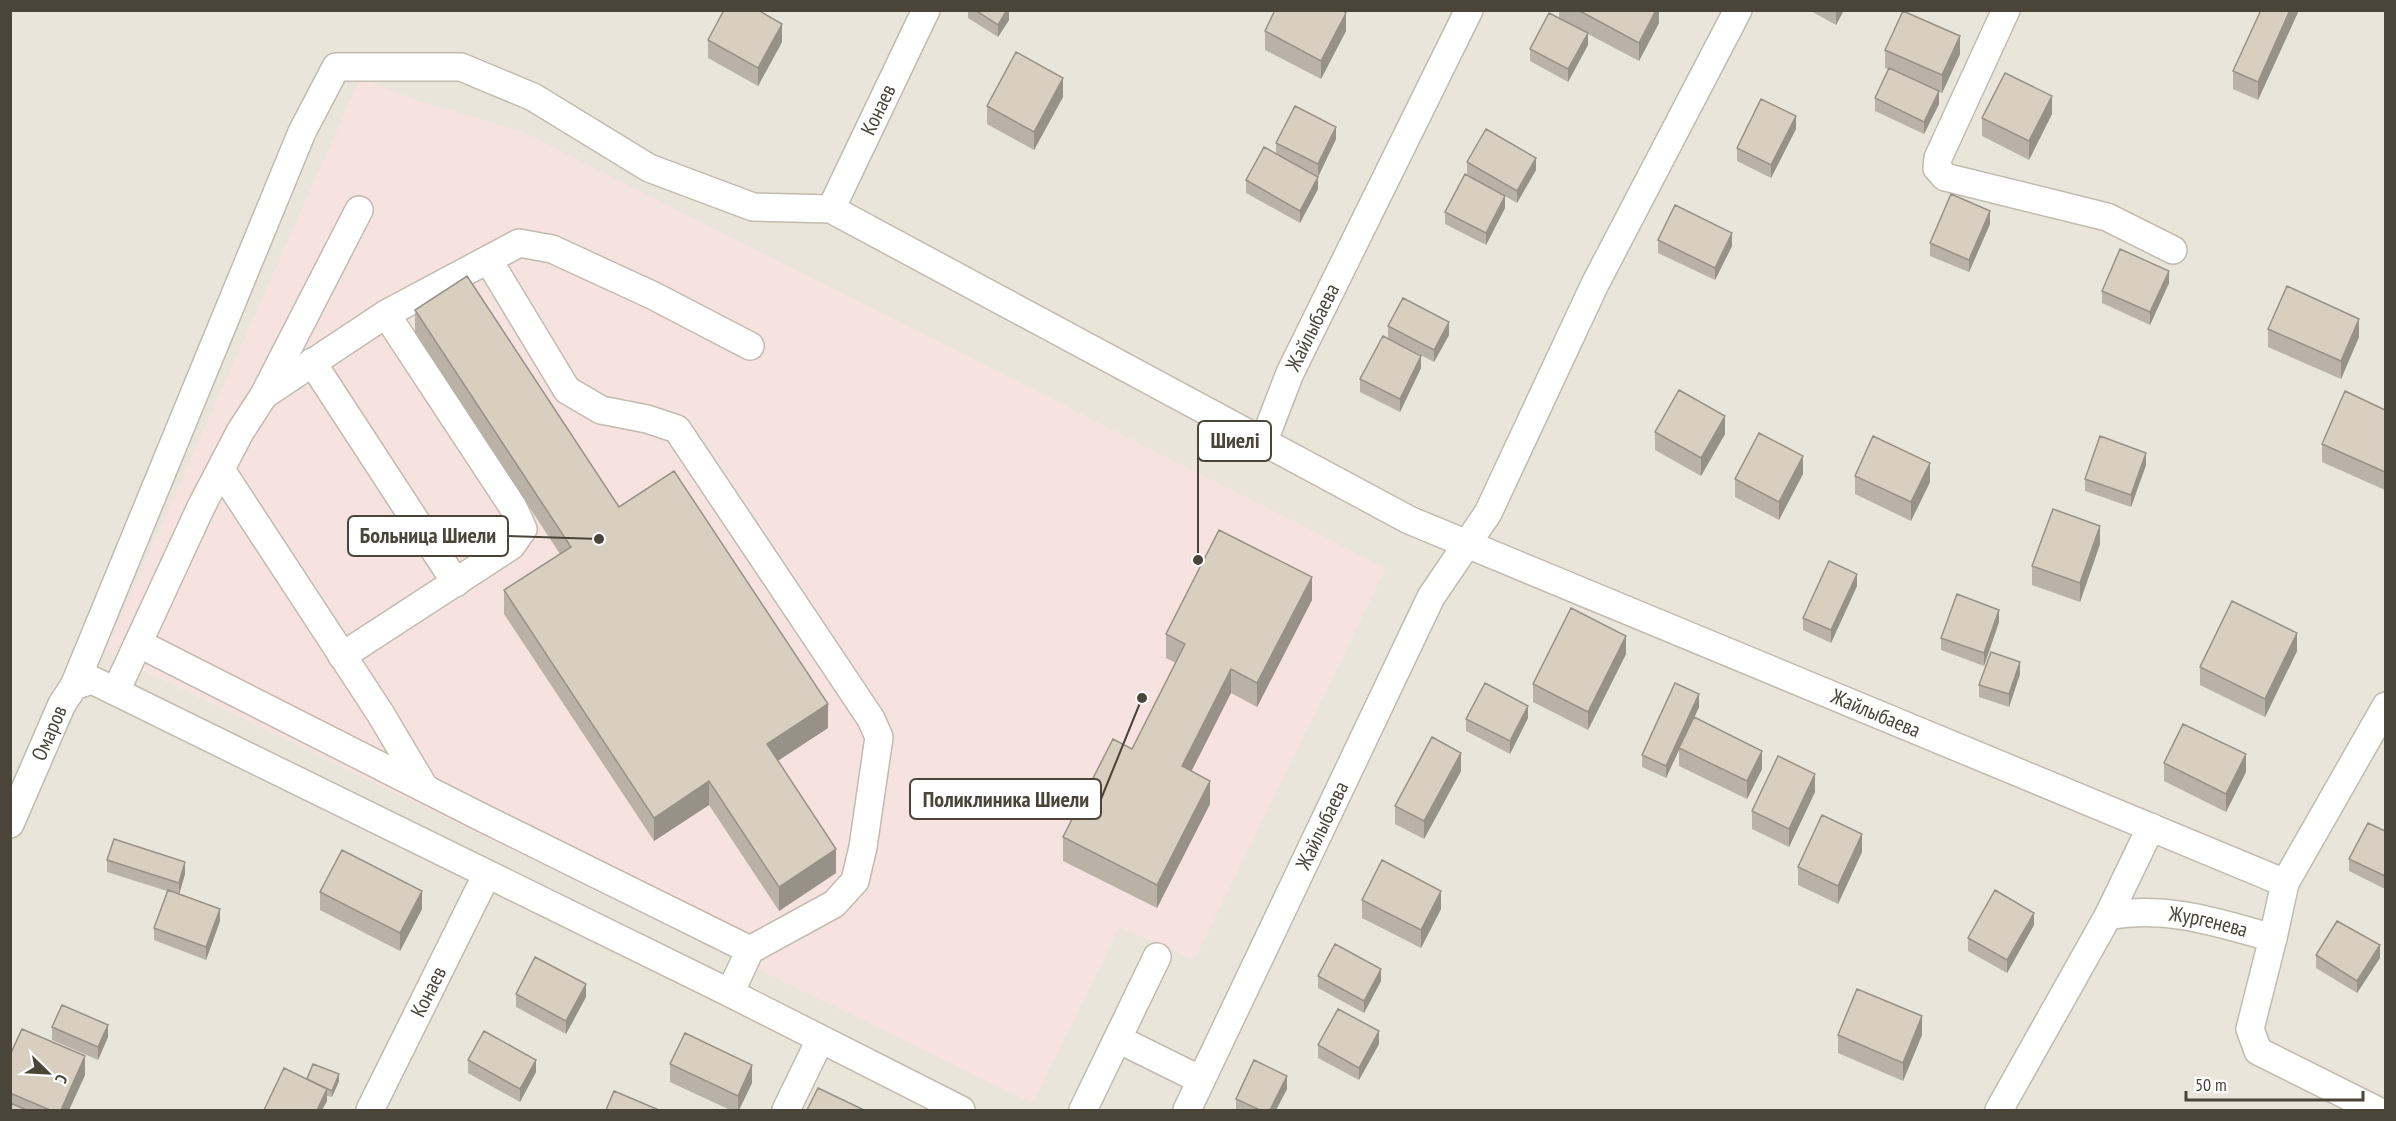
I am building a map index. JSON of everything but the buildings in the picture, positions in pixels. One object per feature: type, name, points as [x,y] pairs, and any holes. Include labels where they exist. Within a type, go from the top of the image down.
[{"type":"street","name":"Конаев","points":[[831,209],[926,10]]},
{"type":"street","name":"Жайлыбаева","points":[[1469,10],[1290,373],[1263,443],[1408,520],[1466,545],[2285,883]]},
{"type":"street","points":[[1466,545],[1488,513],[1595,284],[1738,10]]},
{"type":"street","points":[[2006,10],[1938,158],[1936,168],[1945,177],[2107,218],[2173,250]]},
{"type":"street","points":[[74,686],[280,183],[302,132],[336,66],[461,67],[533,97],[649,168],[753,207],[831,209],[1263,443]]},
{"type":"street","points":[[116,691],[221,470],[264,395],[359,210]]},
{"type":"street","points":[[264,395],[386,314],[519,243],[552,249],[654,296],[750,346]]},
{"type":"street","points":[[489,261],[567,390],[601,410],[647,419],[677,429],[872,719],[879,737],[863,847],[855,881],[834,904],[750,950],[730,993]]},
{"type":"street","points":[[342,656],[512,546],[523,530],[496,480],[386,314]]},
{"type":"street","points":[[312,362],[456,583]]},
{"type":"street","points":[[221,470],[380,713],[424,787]]},
{"type":"street","name":"Жайлыбаева","points":[[1187,1110],[1431,597],[1466,545]]},
{"type":"street","points":[[138,643],[750,950]]},
{"type":"street","name":"Омаров","points":[[10,824],[63,704],[74,686],[92,680],[730,993],[961,1110]]},
{"type":"street","name":"Жургенева","points":[[2108,916],[2134,911],[2172,912],[2273,938],[2285,883],[2385,706]]},
{"type":"street","points":[[1999,1110],[2108,916],[2151,827]]},
{"type":"street","name":"Конаев","points":[[370,1110],[487,874]]},
{"type":"street","points":[[2273,938],[2250,1029],[2258,1051],[2376,1110]]},
{"type":"street","points":[[1083,1110],[1157,957]]},
{"type":"street","points":[[1118,1039],[1201,1080]]},
{"type":"street","points":[[786,1110],[820,1040]]},
{"type":"shaded area","points":[[11,11],[2385,11],[2385,1110],[11,1110]]},
{"type":"shaded area","points":[[360,79],[422,102],[523,132],[1386,568],[1194,960],[1119,927],[1033,1103],[105,652]]},
{"type":"place","name":"Больница Шиели","points":[[599,539]]},
{"type":"place","name":"Шиелі","points":[[1198,560]]},
{"type":"place","name":"Поликлиника Шиели","points":[[1142,698]]}]
